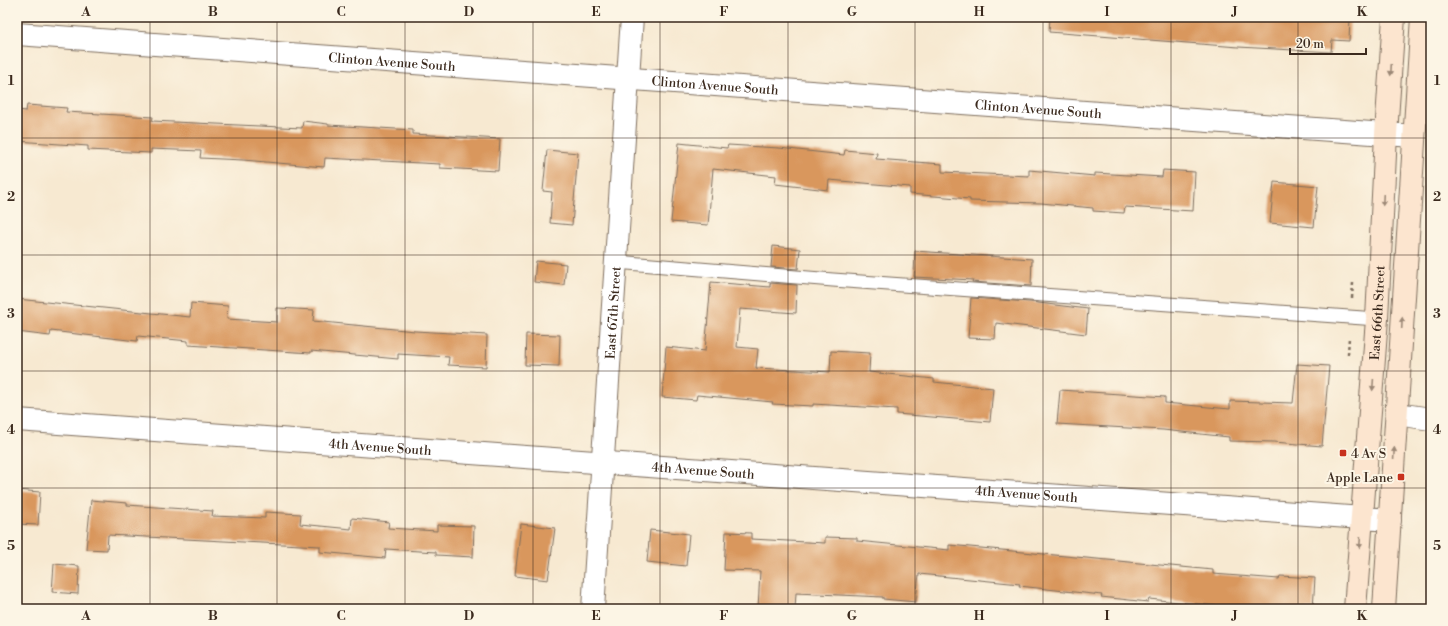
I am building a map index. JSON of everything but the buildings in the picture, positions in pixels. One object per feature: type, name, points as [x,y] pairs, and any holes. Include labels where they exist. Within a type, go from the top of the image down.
[{"type":"main road","name":"East 66th Street","points":[[1355,609],[1377,319],[1386,134],[1394,17]]},
{"type":"main road","name":"East 66th Street","points":[[1384,609],[1422,17]]},
{"type":"street","name":"East 67th Street","points":[[593,609],[632,17]]},
{"type":"street","name":"Clinton Avenue South","points":[[17,34],[1414,136]]},
{"type":"street","points":[[1397,414],[1431,419]]},
{"type":"street","name":"4th Avenue South","points":[[17,420],[1362,516],[1390,520]]},
{"type":"lane","points":[[616,262],[849,281],[1377,319]]},
{"type":"place","name":"4 Av S","points":[[1343,453]]},
{"type":"place","name":"Apple Lane","points":[[1401,477]]}]
